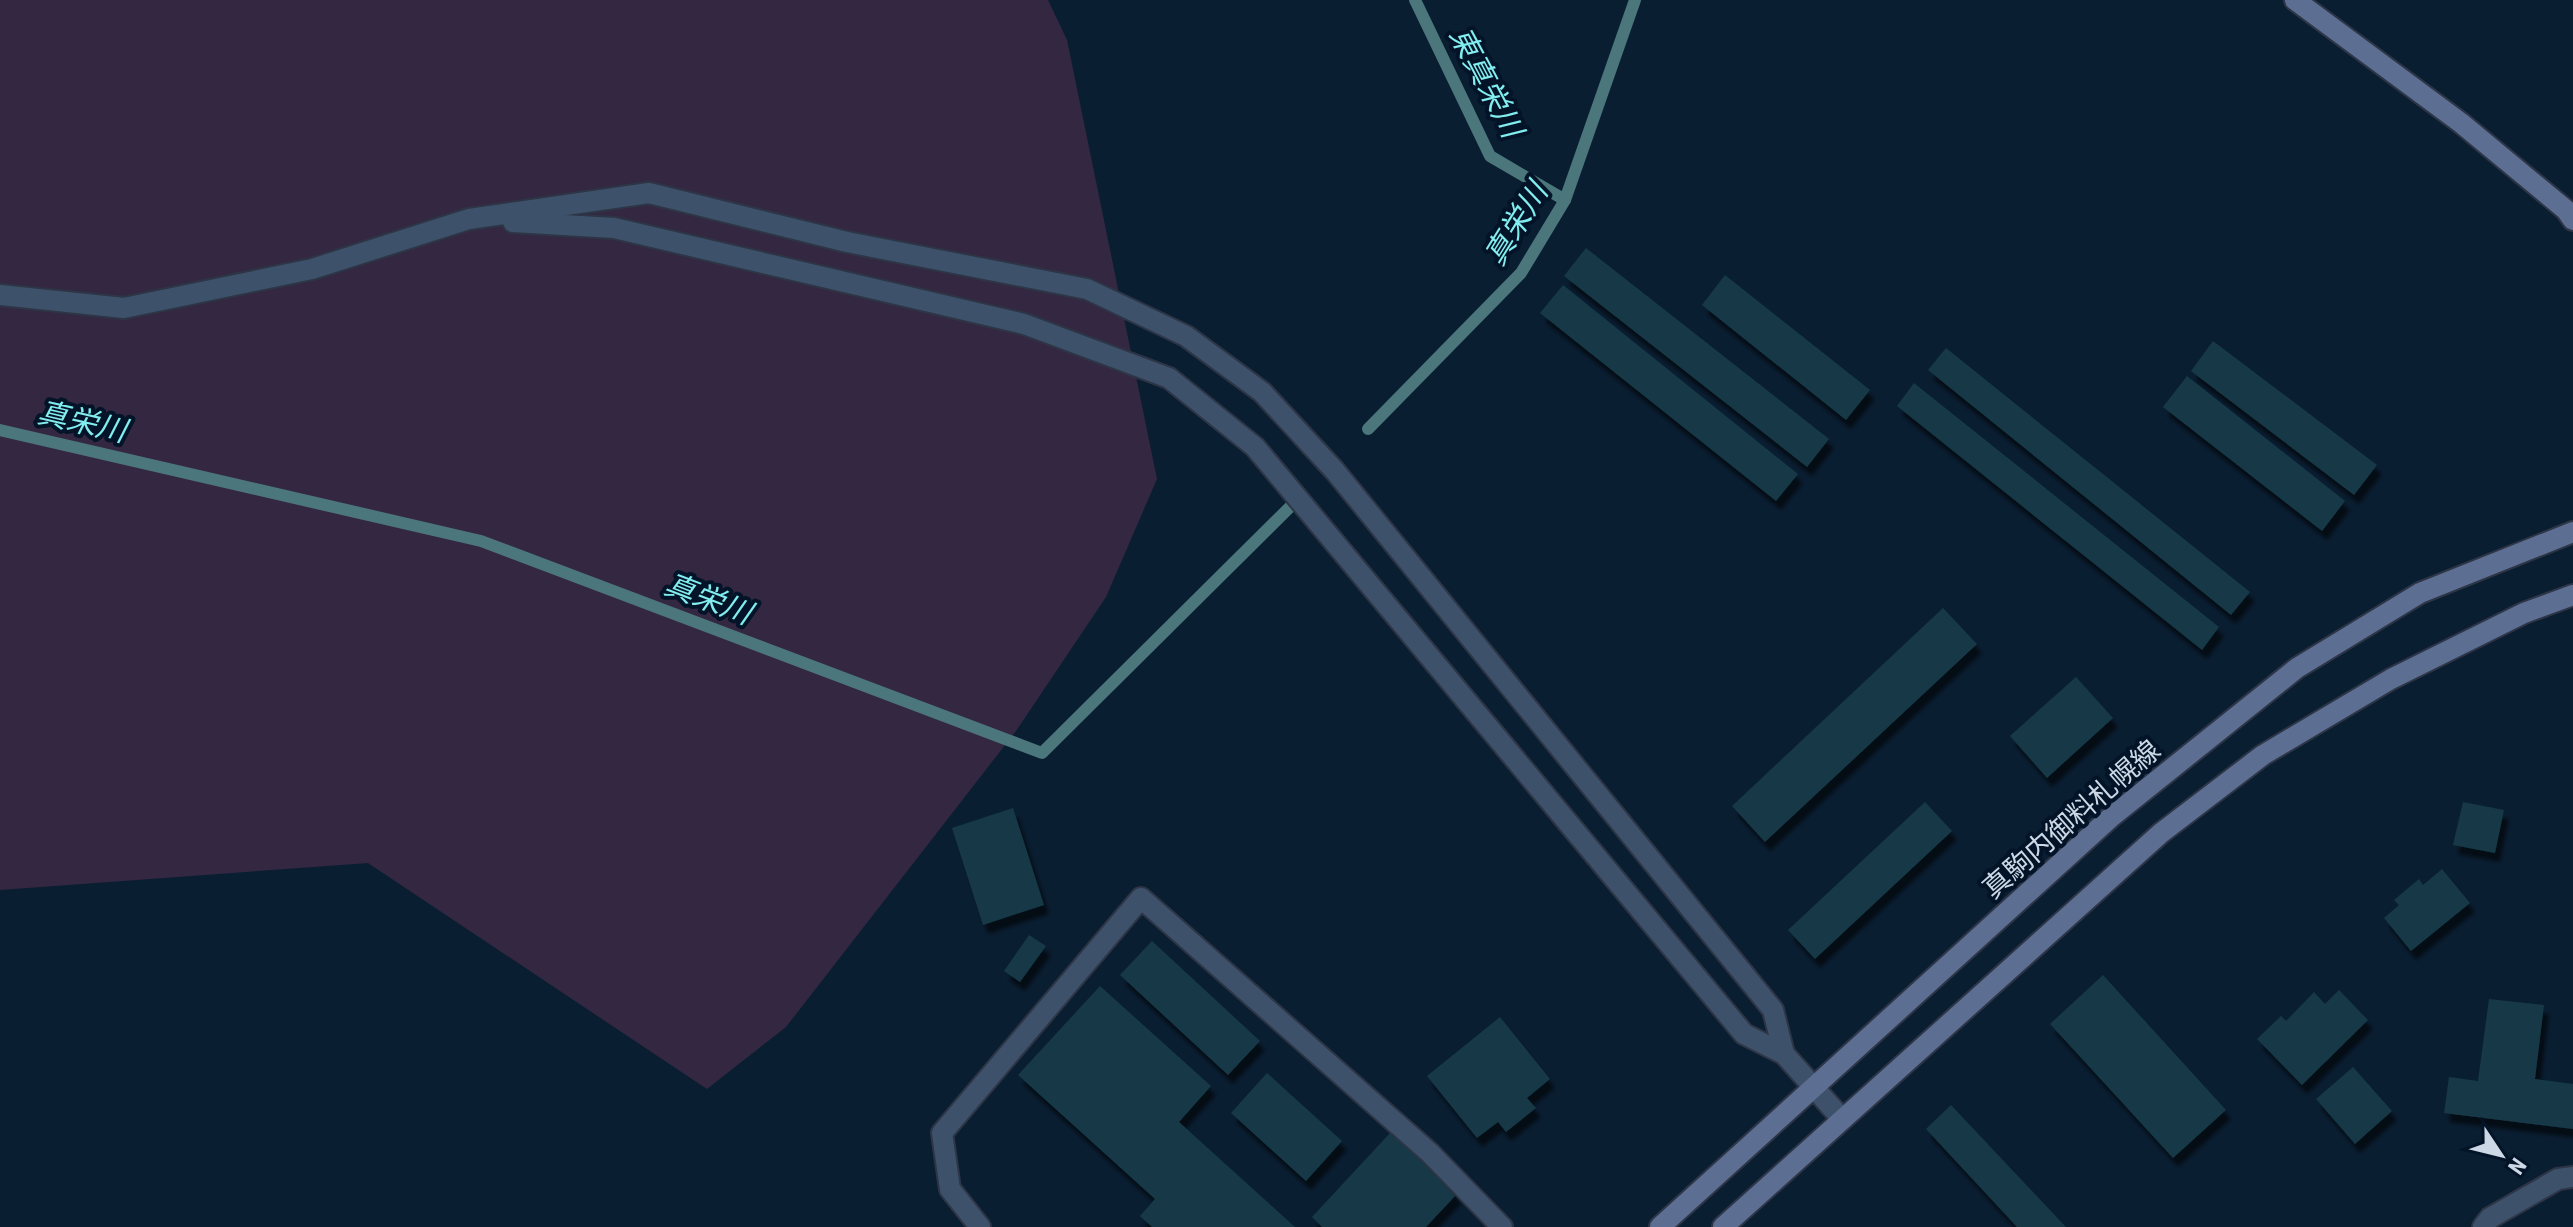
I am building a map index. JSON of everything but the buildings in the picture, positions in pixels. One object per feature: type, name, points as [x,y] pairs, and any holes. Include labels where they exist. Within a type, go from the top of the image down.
[{"type":"main road","points":[[2295,0],[2461,123],[2566,210],[2573,220]]},
{"type":"main road","name":"真駒内御料札幌線","points":[[1660,1227],[2110,818],[2297,668],[2420,593],[2573,532]]},
{"type":"main road","points":[[1723,1227],[2161,833],[2263,755],[2391,679],[2524,613],[2573,595]]},
{"type":"street","points":[[0,295],[124,308],[312,269],[469,219],[649,193],[847,242],[1087,289],[1186,336],[1262,392],[1335,471],[1773,1010],[1784,1054]]},
{"type":"street","points":[[469,219],[614,228],[1024,324],[1169,378],[1255,447],[1744,1034],[1784,1054],[1842,1119]]},
{"type":"street","points":[[980,1227],[950,1189],[942,1133],[1141,898],[1430,1153],[1502,1227]]},
{"type":"street","points":[[2483,1227],[2490,1218],[2558,1179],[2573,1177]]},
{"type":"shaded area","points":[[0,0],[1048,0],[1067,40],[1157,479],[1106,597],[1016,731],[786,1027],[707,1089],[368,863],[0,890]]},
{"type":"waterway","name":"東真栄川","points":[[1415,0],[1490,156],[1565,200]]},
{"type":"waterway","name":"真栄川","points":[[1368,429],[1521,273],[1565,200],[1635,0]]},
{"type":"waterway","name":"真栄川","points":[[0,430],[481,541],[1042,753],[1297,500]]}]
